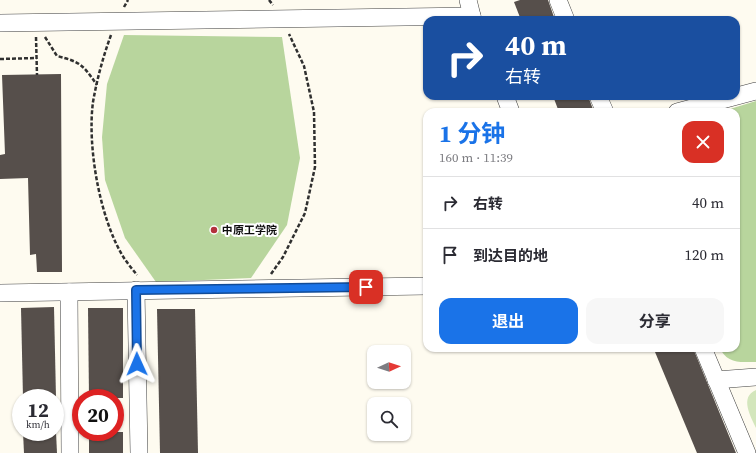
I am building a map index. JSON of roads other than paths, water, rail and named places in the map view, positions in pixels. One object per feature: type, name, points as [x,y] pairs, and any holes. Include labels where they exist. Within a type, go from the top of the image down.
[{"type":"lane","points":[[558,0],[564,16]]},
{"type":"lane","points":[[0,23],[282,19],[471,12]]},
{"type":"lane","points":[[740,95],[756,91]]},
{"type":"lane","points":[[692,108],[722,100]]},
{"type":"lane","points":[[0,293],[423,286]]},
{"type":"lane","points":[[139,453],[143,290]]},
{"type":"lane","points":[[69,292],[70,453]]},
{"type":"lane","points":[[705,352],[747,453]]},
{"type":"lane","points":[[716,380],[756,377]]},
{"type":"place","name":"中原工学院","points":[[214,230]]}]
